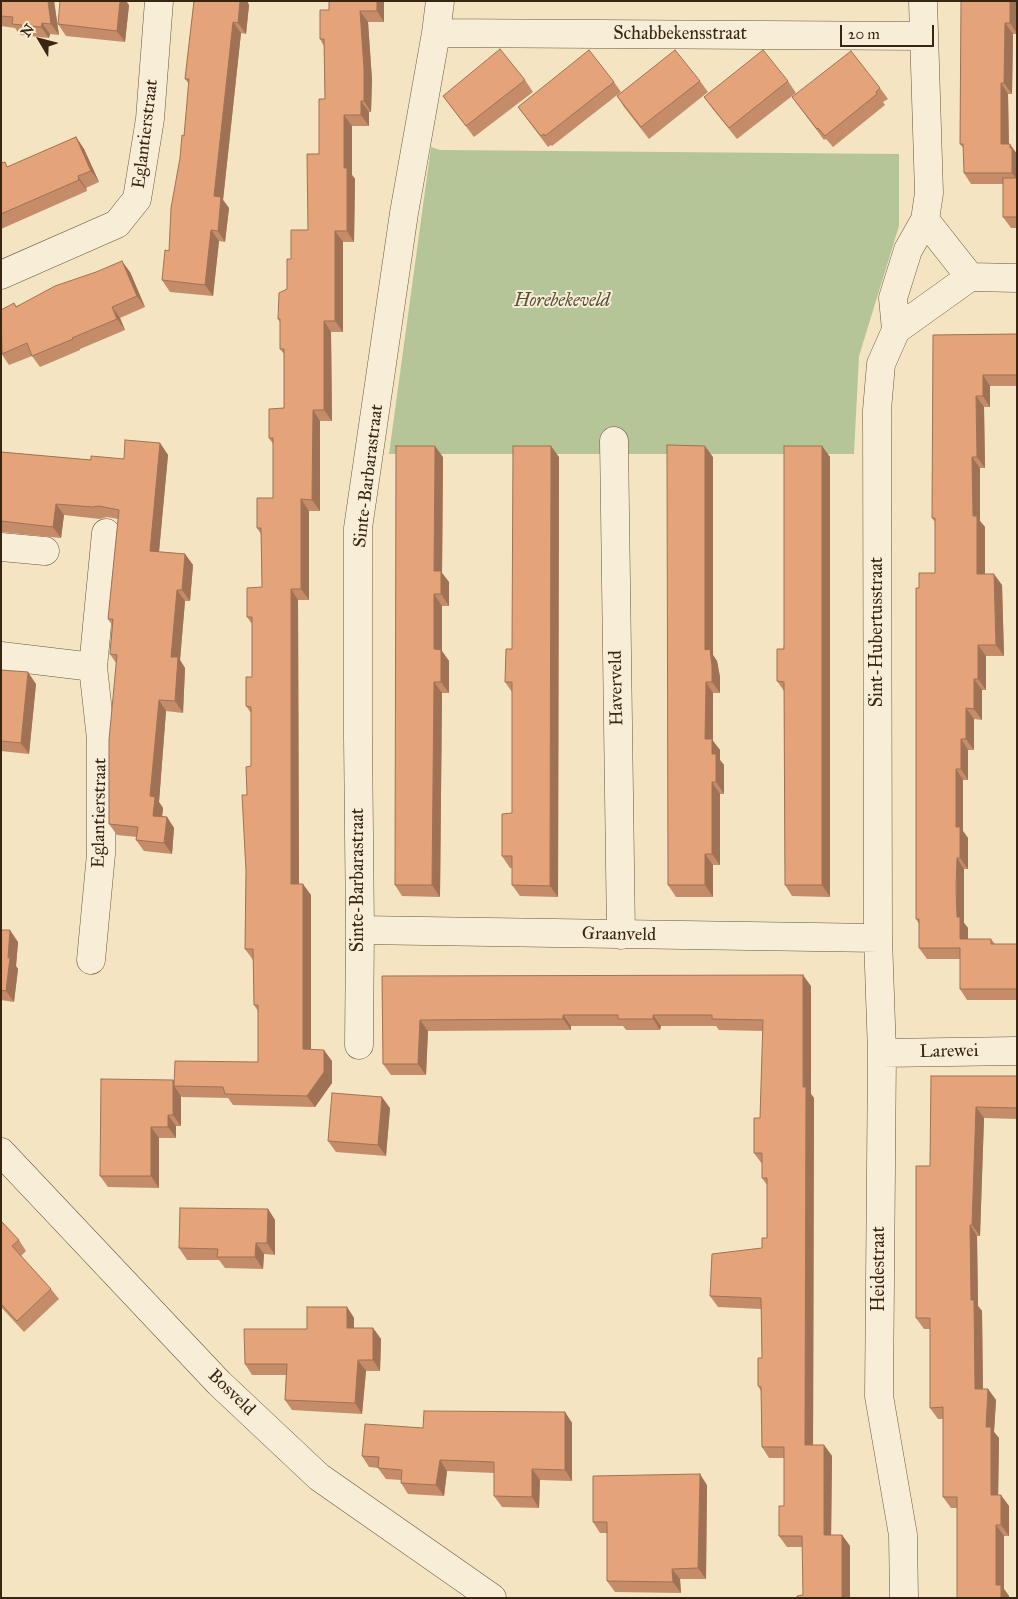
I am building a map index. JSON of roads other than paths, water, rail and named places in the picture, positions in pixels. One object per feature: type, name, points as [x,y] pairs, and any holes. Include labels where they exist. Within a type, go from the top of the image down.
[{"type":"street","name":"Eglantierstraat","points":[[1,275],[117,224],[137,199],[150,120],[159,1]]},
{"type":"street","name":"Sinte-Barbarastraat","points":[[359,1045],[358,528],[407,195],[440,1]]},
{"type":"street","name":"Sint-Hubertusstraat","points":[[878,938],[877,410],[881,364],[896,330],[893,298],[908,250],[925,220],[929,193],[923,1]]},
{"type":"street","name":"Schabbekensstraat","points":[[436,33],[923,36]]},
{"type":"street","points":[[925,220],[970,278]]},
{"type":"street","points":[[896,330],[970,278],[1017,278]]},
{"type":"street","name":"Haverveld","points":[[614,441],[621,935]]},
{"type":"street","name":"Eglantierstraat","points":[[91,960],[101,854],[101,739],[93,667],[106,533]]},
{"type":"street","points":[[1,547],[45,551]]},
{"type":"street","points":[[1,656],[93,667]]},
{"type":"street","name":"Graanveld","points":[[360,930],[878,938]]},
{"type":"street","name":"Heidestraat","points":[[878,938],[882,1053],[879,1396],[903,1535],[904,1598]]},
{"type":"street","name":"Larewei","points":[[882,1053],[1017,1051]]},
{"type":"street","name":"Bosveld","points":[[1,1152],[219,1383],[319,1477],[492,1598]]},
{"type":"park label","name":"Horebekeveld","points":[[562,302]]}]
